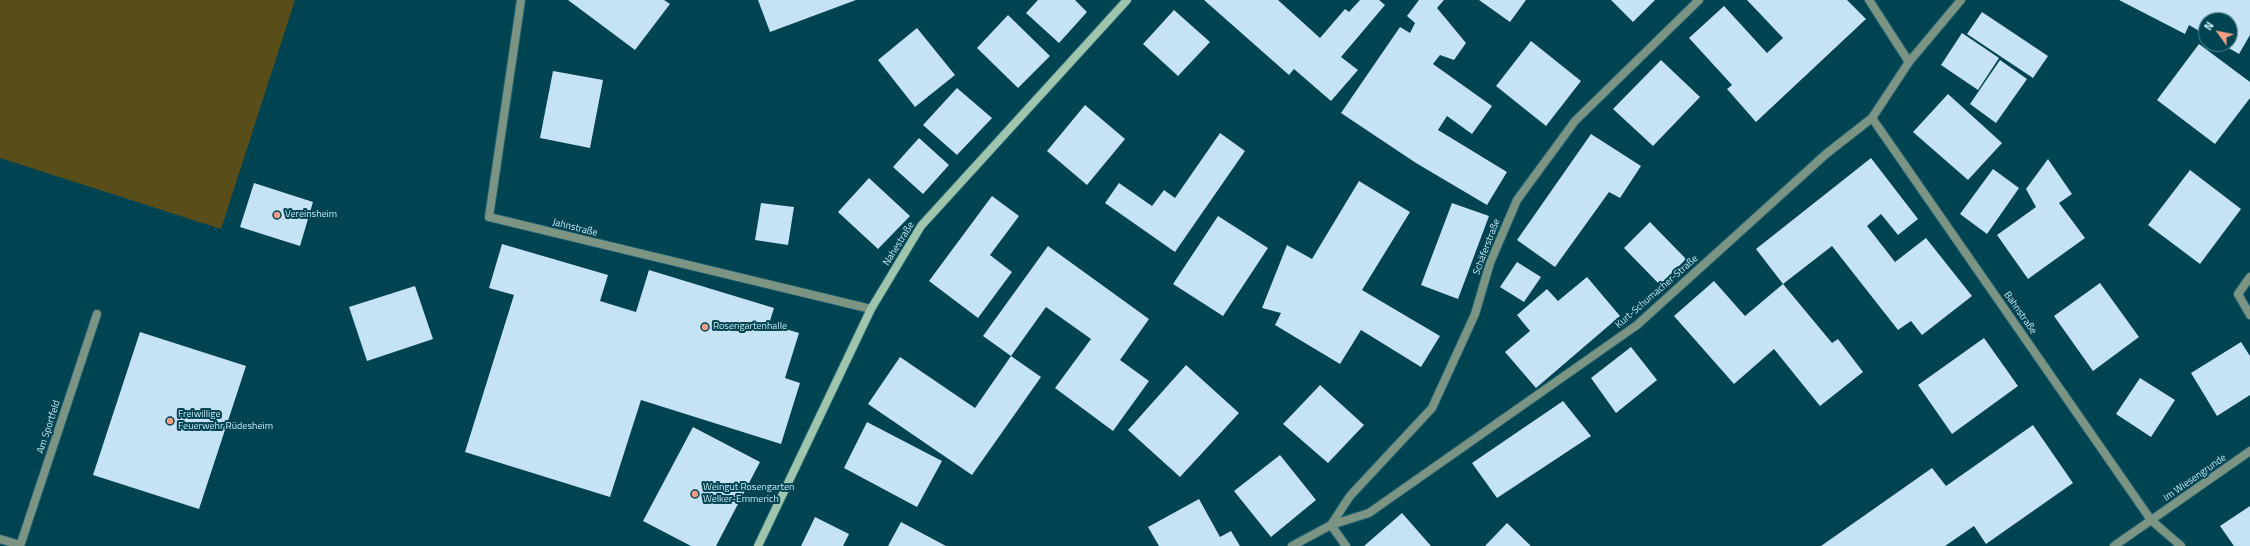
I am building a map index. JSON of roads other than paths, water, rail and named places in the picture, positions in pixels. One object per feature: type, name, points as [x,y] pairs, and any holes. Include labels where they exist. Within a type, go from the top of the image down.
[{"type":"street","name":"Jahnstraße","points":[[521,0],[489,217],[871,309]]},
{"type":"street","name":"Nahestraße","points":[[758,546],[871,309],[921,226],[1126,0]]},
{"type":"street","name":"Schäferstraße","points":[[1331,525],[1350,496],[1432,408],[1475,314],[1490,263],[1517,200],[1575,121],[1699,0]]},
{"type":"street","points":[[1869,0],[1909,62]]},
{"type":"street","name":"Kurt-Schumacher-Straße","points":[[1292,546],[1331,525],[1369,513],[1637,325],[1826,154],[1872,118],[1909,62],[1961,0]]},
{"type":"street","name":"Bahnstraße","points":[[1872,118],[2151,520]]},
{"type":"street","points":[[2250,277],[2238,294],[2250,315]]},
{"type":"street","name":"Am Sportfeld","points":[[20,546],[97,314]]},
{"type":"street","name":"Im Wiesengrunde","points":[[2114,546],[2250,451]]},
{"type":"street","points":[[2151,520],[2181,546]]},
{"type":"street","points":[[1331,525],[1346,546]]},
{"type":"street","points":[[0,539],[20,546]]},
{"type":"place","name":"Vereinsheim","points":[[277,215]]},
{"type":"place","name":"Rosengartenhalle","points":[[705,327]]},
{"type":"place","name":"Freiwillige Feuerwehr Rüdesheim","points":[[170,421]]},
{"type":"place","name":"Weingut Rosengarten Welker-Emmerich","points":[[695,494]]}]
